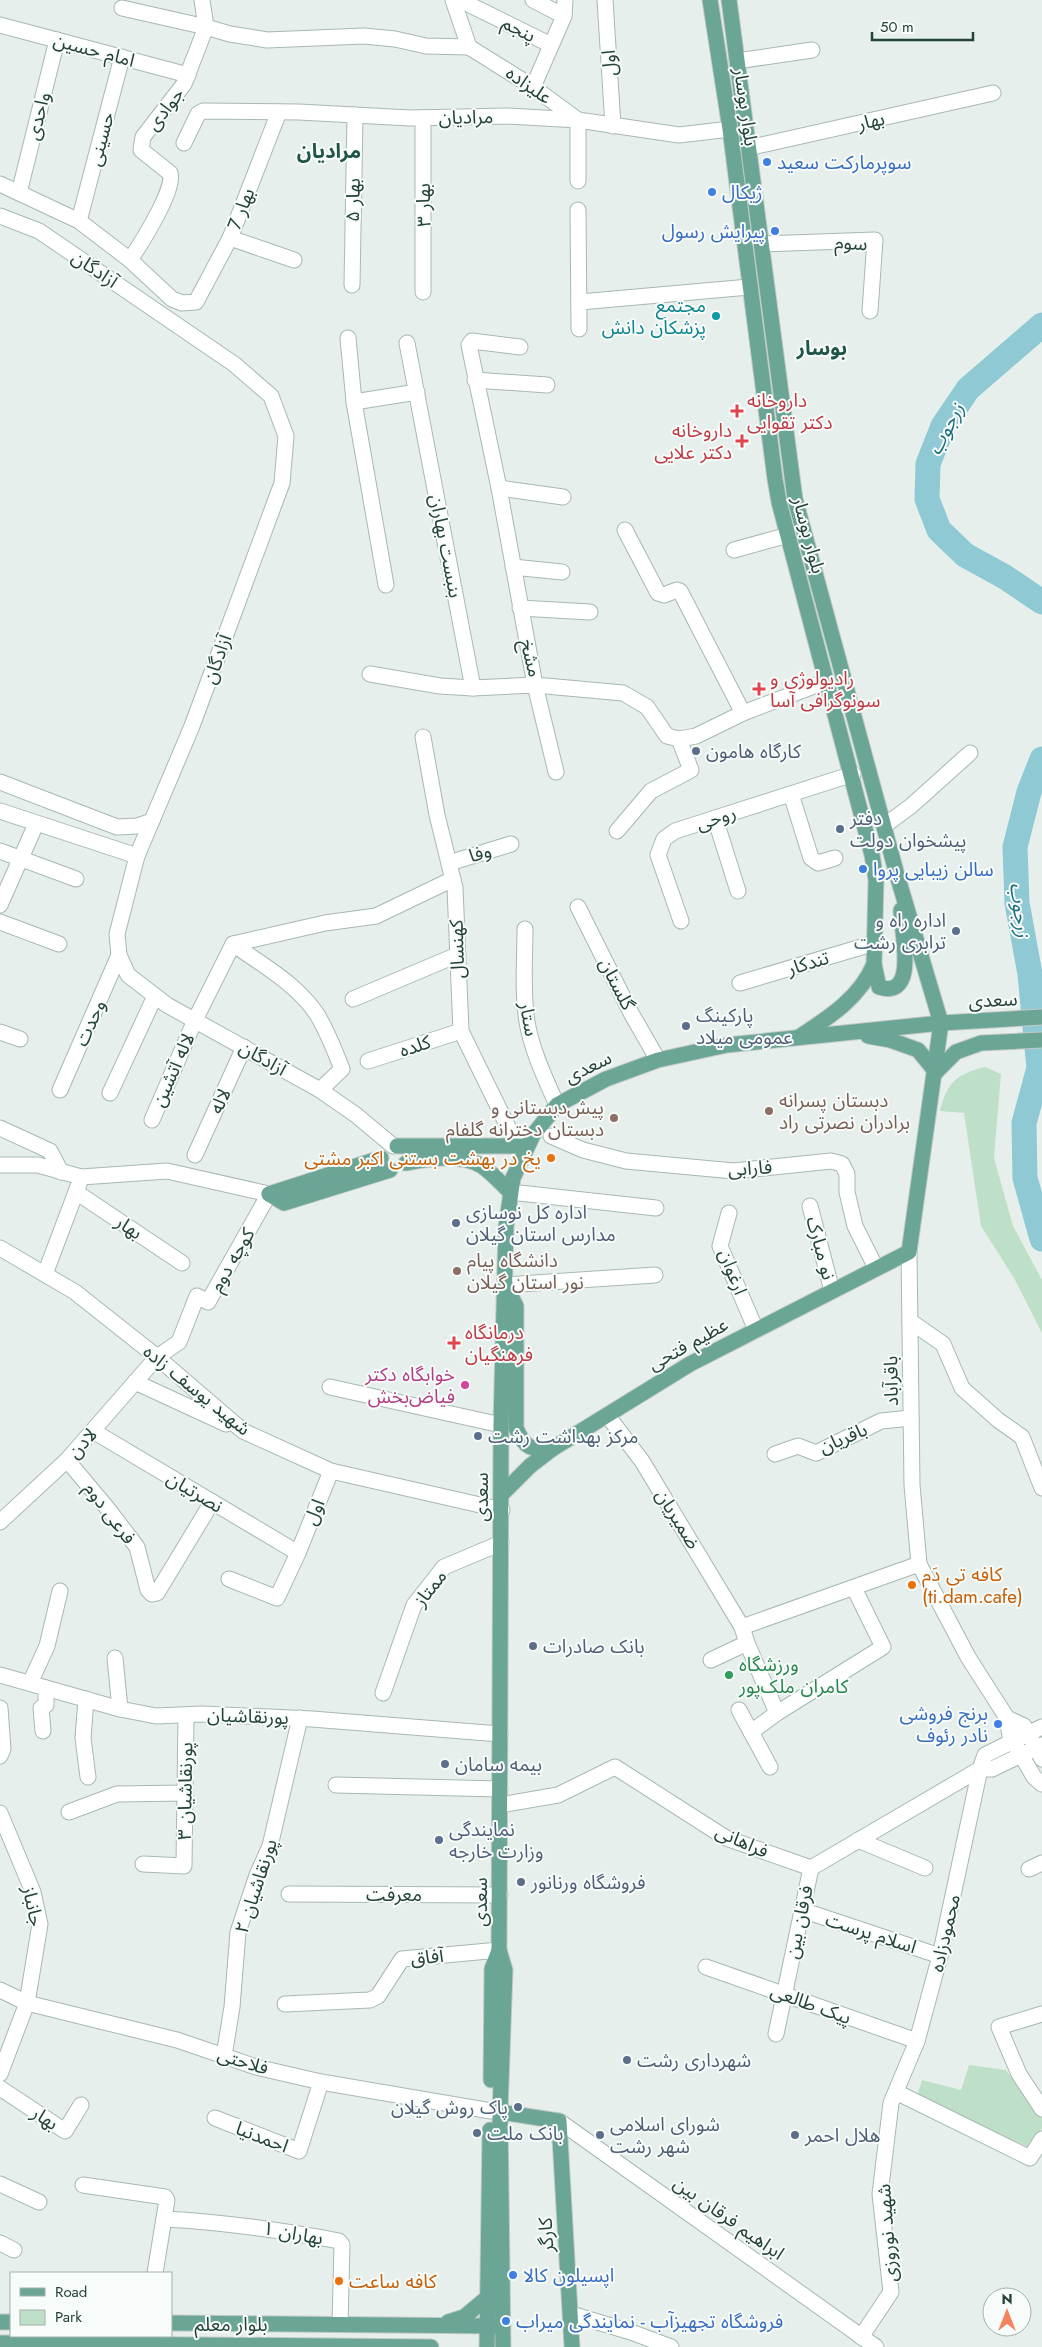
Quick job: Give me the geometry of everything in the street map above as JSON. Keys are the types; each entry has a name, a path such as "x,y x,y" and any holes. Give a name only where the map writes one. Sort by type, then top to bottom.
{"main road":[{"name":"بلوار بوسار","path":"710,0 730,129 748,287 775,479 788,535 853,774 876,880 874,964 869,976 838,1012 795,1039"},
{"name":"بلوار بوسار","path":"729,0 795,499 897,875 942,1023"},
{"path":"874,964 879,987 889,990 898,986 905,975 897,875"},
{"name":"سعدی","path":"487,2347 496,2112 505,1970 499,1950 501,1425 506,1227 510,1192 517,1166 527,1146 557,1105 606,1079 658,1060 727,1045 942,1023 1042,1017"},
{"path":"981,1020 981,1043"},
{"name":"باقرآباد","path":"909,1252 942,1023"},
{"path":"850,1033 890,1040 918,1050 936,1072 956,1052 981,1043 1042,1040"},
{"path":"389,1155 399,1170 406,1163 432,1158 527,1146"},
{"path":"269,1194 389,1155 465,1153 510,1192"},
{"name":"عظیم فتحی","path":"502,1494 530,1466 552,1449 690,1364 909,1252"},
{"path":"505,1285 516,1306 516,1428 521,1441 526,1446 534,1449 552,1449"},
{"name":"سعدی","path":"496,2112 503,2347"},
{"name":"ابراهیم فرقان بین","path":"496,2112 559,2122"},
{"name":"کارگر","path":"559,2122 572,2347"},
{"path":"440,2325 464,2316 488,2297"},
{"name":"بلوار معلم","path":"172,2323 502,2326"},
{"name":"بلوار معلم","path":"0,2343 36,2345 432,2347"}],"street":[{"name":"جوادی","path":"130,260 150,228 172,182 170,173 141,150 141,144 143,137 184,84 188,75 206,27 202,0"},
{"path":"122,8 230,34 267,40 364,36 395,39 426,46 469,47 454,0"},
{"name":"پنجم","path":"460,0 551,45"},
{"path":"533,0 564,16"},
{"path":"533,87 564,16 565,0"},
{"name":"اول","path":"605,0 613,126"},
{"name":"امام حسین","path":"0,25 188,75"},
{"name":"واحدی","path":"19,193 57,40"},
{"name":"علیزاده","path":"469,47 533,87 578,120"},
{"path":"737,61 812,50"},
{"name":"حسینی","path":"79,221 122,57"},
{"name":"بهار","path":"748,148 993,93"},
{"name":"مرادیان","path":"184,143 200,112 279,112 423,118 507,116 578,120 679,135 730,129"},
{"name":"بهار 7","path":"130,260 172,299 182,303 196,302 230,238 279,112"},
{"name":"بهار ۵","path":"352,285 355,115"},
{"name":"بهار ۳","path":"423,118 423,292"},
{"path":"578,120 578,181"},
{"path":"0,184 79,221 130,260"},
{"path":"578,210 579,329"},
{"name":"آزادگان","path":"0,216 39,231 234,364 272,396 286,436 282,483 192,726 137,856 116,934 119,955 128,975 167,1005 244,1046 320,1090 356,1115 389,1155"},
{"path":"230,238 294,260"},
{"name":"سوم","path":"761,244 875,240 870,311"},
{"path":"580,302 748,287"},
{"path":"348,338 354,402 386,585"},
{"name":"مشخ","path":"520,347 472,342 469,345 499,488 535,685 623,693 647,707 667,736 679,739"},
{"name":"بنبست بهاران","path":"407,343 473,688"},
{"path":"475,380 547,385"},
{"path":"354,402 416,392"},
{"path":"499,488 563,498"},
{"path":"625,530 658,593 664,595 677,590 680,591 743,713"},
{"path":"734,550 788,535"},
{"path":"513,567 562,572"},
{"path":"520,608 590,612"},
{"path":"370,674 440,686 473,688 535,685 556,772"},
{"path":"617,832 651,791 691,770 679,739 696,736 743,713 828,681"},
{"name":"کهنسال","path":"423,737 437,814 453,879 461,1030 509,1129 527,1146"},
{"path":"884,826 911,806 970,753"},
{"name":"روحی","path":"681,921 658,855 660,845 664,839 675,831 853,774"},
{"path":"0,782 117,827 137,826 152,821"},
{"path":"791,794 811,858 818,862 835,858"},
{"path":"0,811 137,856"},
{"path":"715,818 738,890"},
{"path":"0,905 36,824"},
{"name":"وفا","path":"449,863 511,844"},
{"path":"0,851 76,880"},
{"path":"233,944 306,927 376,916 453,879"},
{"name":"گلستان","path":"578,907 631,1013 658,1060"},
{"path":"0,922 59,944"},
{"name":"ستار","path":"525,929 524,991 528,1022 535,1053 557,1105"},
{"name":"تندکار","path":"740,983 875,943"},
{"path":"233,944 290,984 317,1015 333,1044 342,1069 320,1090"},
{"name":"لاله آتشین","path":"152,1120 195,1020 233,944"},
{"path":"352,998 456,954"},
{"name":"وحدت","path":"60,1090 119,955"},
{"path":"110,1092 155,996"},
{"name":"کلده","path":"368,1060 461,1030"},
{"path":"0,1032 20,1039"},
{"name":"لاله","path":"196,1155 244,1046"},
{"path":"0,1128 50,1151 61,1172"},
{"name":"فارابی","path":"552,1136 583,1150 626,1161 734,1171 831,1161 842,1164 847,1174 847,1192 855,1226 876,1268"},
{"path":"0,1165 38,1165 81,1177 167,1171 269,1194"},
{"path":"45,1274 81,1177"},
{"name":"بهار","path":"76,1192 182,1263"},
{"path":"510,1192 656,1208"},
{"name":"کوچه دوم","path":"157,1357 179,1342 198,1296 208,1302 269,1194"},
{"name":"نو مبارک","path":"810,1206 832,1291"},
{"name":"ارغوان","path":"730,1212 720,1246 756,1330"},
{"name":"شهید یوسف زاده","path":"0,1248 75,1292 157,1357 243,1432 331,1471 502,1510"},
{"name":"باقرآباد","path":"909,1252 912,1485 919,1564 968,1656 1007,1718 1010,1736 1034,1777 1042,1784"},
{"path":"505,1285 655,1275"},
{"path":"910,1321 944,1344 962,1388 998,1420 1022,1437 1042,1488"},
{"name":"لادن","path":"0,1522 67,1460 157,1357"},
{"path":"135,1382 243,1432"},
{"path":"330,1387 501,1425"},
{"name":"ضمیریان","path":"607,1415 642,1461 742,1627 746,1643 777,1713"},
{"name":"باقریان","path":"775,1454 798,1446 816,1453 881,1421 911,1418"},
{"name":"نصرتیان","path":"93,1431 298,1553"},
{"name":"فرعی دوم","path":"67,1460 108,1509 136,1547 148,1590 152,1594 158,1593 212,1502"},
{"name":"اول","path":"298,1553 331,1471"},
{"name":"ممتاز","path":"383,1694 414,1605 444,1567 501,1543"},
{"path":"229,1579 277,1598 298,1553"},
{"path":"742,1627 919,1564"},
{"path":"751,1732 777,1713 883,1647 854,1588"},
{"path":"30,1683 47,1646 60,1591"},
{"path":"711,1660 746,1643"},
{"path":"116,1658 120,1709"},
{"name":"پورنقاشیان","path":"0,1675 120,1709 156,1716 300,1718 500,1734"},
{"path":"42,1731 41,1708 46,1704 46,1688"},
{"path":"86,1699 83,1738 88,1777"},
{"path":"0,1708 3,1749 0,1756"},
{"path":"739,1710 770,1767"},
{"name":"پورنقاشیان ۳","path":"143,1864 184,1866 186,1715"},
{"name":"پورنقاشیان ۲","path":"224,2056 232,2007 238,1932 257,1875 270,1846 300,1718"},
{"name":"باقرآباد","path":"1007,1718 1035,1731 1040,1751"},
{"path":"811,1868 980,1769 992,1769 1035,1731"},
{"path":"1017,1748 1040,1751"},
{"name":"فراهانی","path":"500,1805 558,1794 615,1767 726,1838 811,1868"},
{"name":"محمودزاده","path":"896,2092 917,2041 940,1956 980,1769"},
{"path":"336,1785 500,1789"},
{"path":"69,1812 116,1794 185,1793"},
{"name":"جانباز","path":"0,1813 33,1892 40,1924 27,2003"},
{"path":"858,1840 925,1868"},
{"name":"فرقان بین","path":"776,2034 811,1868"},
{"name":"معرفت","path":"289,1894 500,1895"},
{"name":"اسلام پرست","path":"802,1910 940,1956"},
{"name":"آفاق","path":"285,2004 370,2000 378,1996 402,1959 499,1950"},
{"name":"پیک طالعی","path":"706,1966 917,2041"},
{"name":"فلاحتی","path":"0,1990 27,2003 177,2040 256,2067 321,2082 496,2112"},
{"path":"0,2074 27,2003"},
{"path":"1042,2014 999,2027 1019,2074 1042,2109"},
{"name":"احمدنیا","path":"215,2118 299,2151 321,2082"},
{"name":"بهار","path":"0,2088 65,2131 80,2105"},
{"path":"896,2092 1030,2158 1042,2139"},
{"name":"شهید نوروزی","path":"861,2337 891,2292 880,2194 891,2103 896,2092"},
{"name":"ابراهیم فرقان بین","path":"559,2122 876,2347"},
{"path":"0,2184 39,2202"},
{"path":"83,2185 165,2197 167,2200 155,2272"},
{"name":"بهاران ۱","path":"164,2219 210,2221 274,2229 339,2241 342,2245 340,2324"},
{"path":"0,2243 14,2250"},
{"path":"570,2314 631,2332 671,2347"}],"green space":[{"path":"985,1067 1001,1074 994,1158 1013,1226 1042,1280 1042,1333 1014,1278 981,1226 964,1113 940,1111 946,1093 954,1081 967,1073"},
{"path":"969,2065 1006,2070 1042,2118 1042,2128 1030,2148 917,2095 922,2080 961,2090"}],"waterway":[{"name":"زرجوب","path":"1042,325 968,389 943,426 928,464 927,499 939,530 965,555 1005,577 1042,602"},
{"name":"زرجوب","path":"1042,759 1029,792 1015,847 1017,903 1030,974 1039,1068 1024,1123 1025,1178 1042,1239"}],"place":[{"name":"سوپرمارکت سعید","path":"767,162"},
{"name":"ژیکال","path":"712,192"},
{"name":"پیرایش رسول","path":"775,231"},
{"name":"مجتمع پزشکان دانش","path":"716,316"},
{"name":"داروخانه دکتر تقوایی","path":"737,411"},
{"name":"داروخانه دکتر علایی","path":"742,441"},
{"name":"رادیولوژی و سونوگرافی آسا","path":"759,689"},
{"name":"کارگاه هامون","path":"696,751"},
{"name":"دفتر پیشخوان دولت","path":"840,829"},
{"name":"سالن زیبایی پروا","path":"863,869"},
{"name":"اداره راه و ترابری رشت","path":"956,931"},
{"name":"پارکینگ عمومی میلاد","path":"686,1026"},
{"name":"دبستان پسرانه برادران نصرتی راد","path":"769,1111"},
{"name":"پیش‌دبستانی و دبستان دخترانه گلفام","path":"614,1118"},
{"name":"یخ در بهشت بستنی اکبر مشتی","path":"551,1158"},
{"name":"اداره کل نوسازی مدارس استان گیلان","path":"456,1223"},
{"name":"دانشگاه پیام نور استان گیلان","path":"457,1271"},
{"name":"درمانگاه فرهنگیان","path":"454,1343"},
{"name":"خوابگاه دکتر فیاض‌بخش","path":"465,1385"},
{"name":"مرکز بهداشت رشت","path":"478,1436"},
{"name":"کافه تی دَم (ti.dam.cafe)","path":"912,1585"},
{"name":"بانک صادرات","path":"533,1646"},
{"name":"ورزشگاه کامران ملک‌پور","path":"729,1675"},
{"name":"برنج فروشی نادر رئوف","path":"998,1724"},
{"name":"بیمه سامان","path":"445,1764"},
{"name":"نمایندگی وزارت خارجه","path":"439,1840"},
{"name":"فروشگاه ورنانور","path":"521,1882"},
{"name":"شهرداری رشت","path":"627,2060"},
{"name":"پاک روش گیلان","path":"518,2107"},
{"name":"بانک ملت","path":"477,2133"},
{"name":"شورای اسلامی شهر رشت","path":"600,2135"},
{"name":"هلال احمر","path":"795,2135"},
{"name":"اپسیلون کالا","path":"513,2275"},
{"name":"کافه ساعت","path":"339,2281"},
{"name":"فروشگاه تجهیزآب - نمایندگی میراب","path":"506,2321"}],"district":[{"name":"مرادیان","path":"329,151"},
{"name":"بوسار","path":"822,348"}]}
